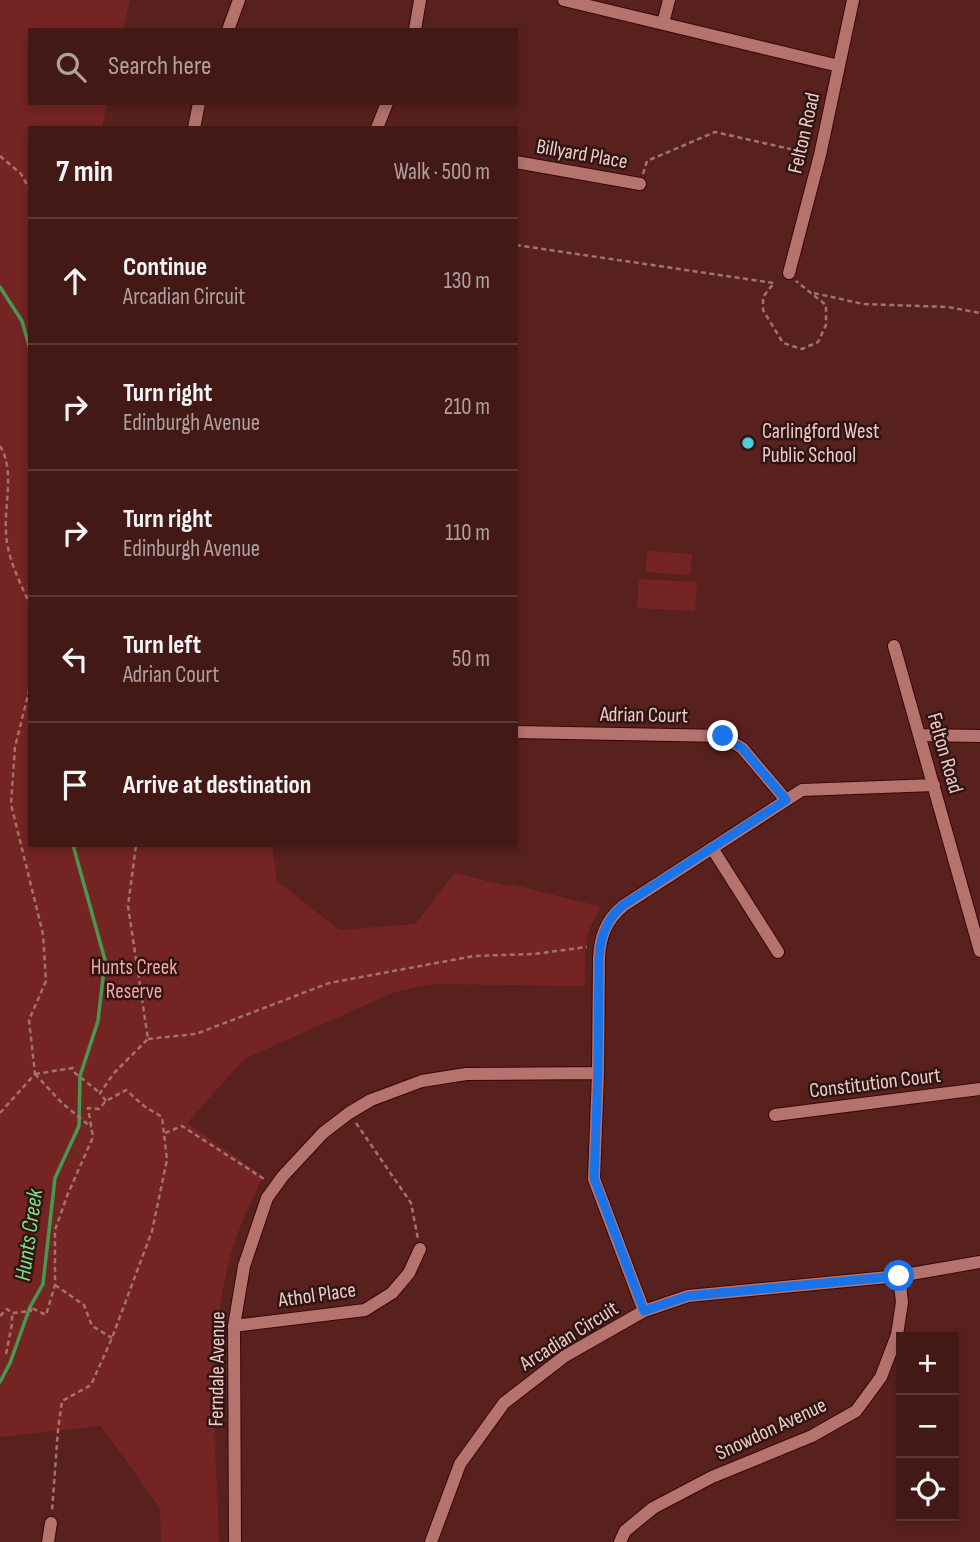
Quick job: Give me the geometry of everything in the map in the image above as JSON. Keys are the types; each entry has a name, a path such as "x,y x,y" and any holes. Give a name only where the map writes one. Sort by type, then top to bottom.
{"street":[{"path":"415,28 420,0"},
{"path":"565,0 839,66"},
{"path":"663,23 669,0"},
{"name":"Felton Road","path":"789,273 820,155 853,0"},
{"path":"228,28 235,1"},
{"path":"194,126 199,105"},
{"path":"378,126 386,105"},
{"name":"Billyard Place","path":"518,162 640,184"},
{"name":"Felton Road","path":"894,646 980,951"},
{"name":"Adrian Court","path":"518,732 723,736 742,748 786,800"},
{"path":"921,735 980,736"},
{"path":"644,1311 594,1178 600,947 603,932 615,912 802,790 934,785"},
{"path":"712,848 778,952"},
{"name":"Ferndale Avenue","path":"235,1542 234,1326 244,1266 267,1198 276,1186 301,1154 323,1133 349,1113 396,1090 445,1076 466,1074 598,1073"},
{"name":"Constitution Court","path":"775,1115 980,1089"},
{"name":"Athol Place","path":"234,1326 365,1310 392,1293 409,1273 420,1249"},
{"name":"Arcadian Circuit","path":"431,1542 433,1530 460,1464 504,1402 565,1356 644,1311 688,1296 899,1276 980,1262"},
{"name":"Snowdon Avenue","path":"620,1542 625,1531 653,1508 712,1478 812,1436 856,1411 881,1377 897,1335 902,1302 899,1276"},
{"path":"48,1542 51,1523"}],"path":[{"path":"640,184 647,161 715,132 820,155"},
{"path":"0,156 21,174 28,186"},
{"path":"518,246 774,283 763,298 763,310 783,344 802,349 818,342 826,326 825,305 789,273"},
{"path":"810,293 863,304 948,307 980,313"},
{"path":"0,446 7,458 6,533 9,553 28,600"},
{"path":"28,695 15,747 11,804 43,934 46,981 29,1020 35,1074 62,1103 91,1127"},
{"path":"136,847 128,906 148,1039"},
{"path":"100,1093 114,1073 148,1039 196,1034 329,983 474,956 534,954 600,947"},
{"path":"0,1113 35,1074 74,1068 75,1073 106,1101"},
{"path":"0,1316 7,1309 12,1313 31,1311 30,1307 46,1315 55,1285 55,1230 93,1137 88,1108 99,1109 106,1101 126,1090 162,1117 167,1160 152,1231 112,1338 91,1385 62,1401 51,1523"},
{"path":"349,1113 411,1203 420,1249"},
{"path":"165,1133 182,1126 276,1186"},
{"path":"55,1285 84,1305 92,1326 112,1338"},
{"path":"6,1354 12,1313"}],"green space":[{"name":"Hunts Creek Reserve","path":"0,0 130,0 123,28 28,28 28,105 107,105 102,126 28,126 28,847 272,847 277,881 339,930 415,924 455,873 601,907 588,936 585,986 434,984 395,992 244,1059 187,1123 263,1176 232,1250 218,1322 214,1395 219,1542 161,1542 160,1508 101,1426 0,1437"},
{"path":"647,551 692,554 690,575 646,572"},
{"path":"639,579 697,582 695,611 637,608"}],"waterway":[{"name":"Hunts Creek","path":"0,287 22,321 28,342"},
{"name":"Hunts Creek","path":"0,1382 10,1363 30,1307 43,1284 55,1178 79,1126 80,1076 98,1021 105,960 74,847"}],"place":[{"name":"Carlingford West Public School","path":"748,443"}],"route":[{"path":"723,736 742,748 786,800 622,906 608,922 600,943 599,958 594,1178 644,1311 688,1296 899,1276"}]}
